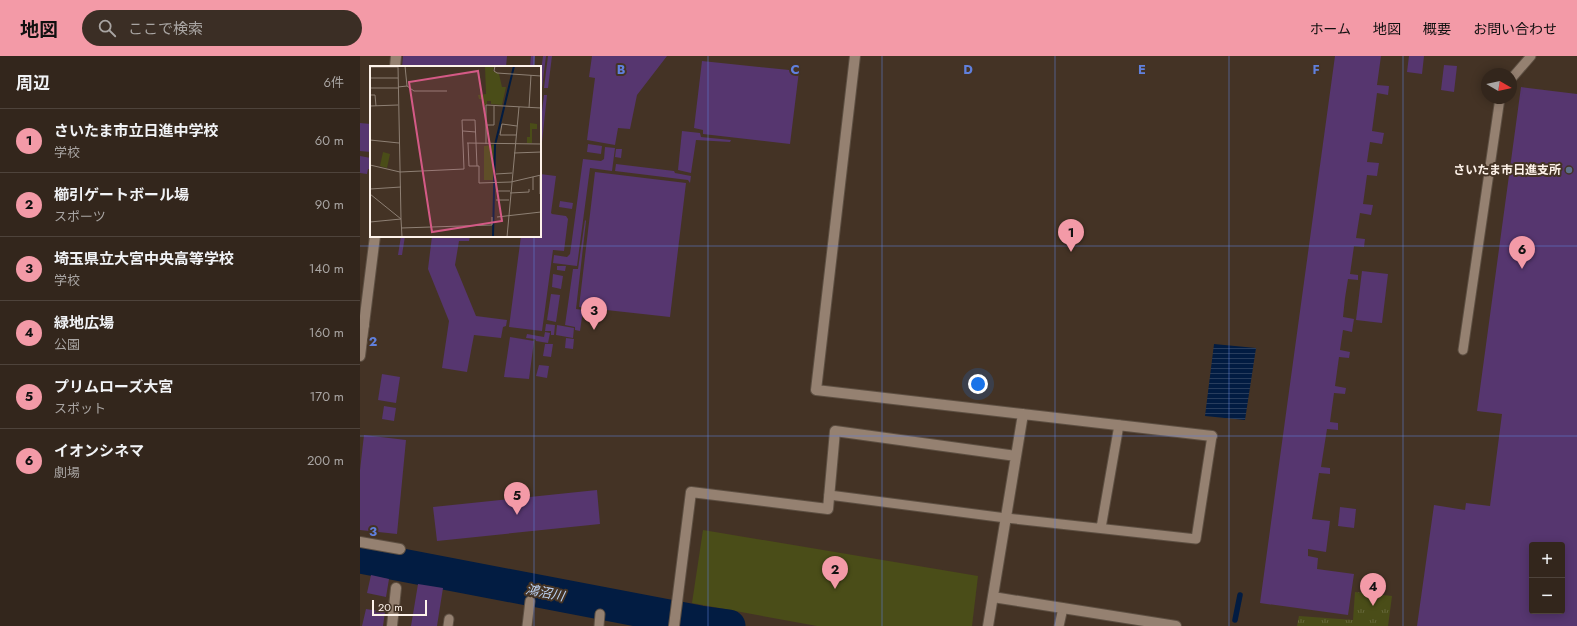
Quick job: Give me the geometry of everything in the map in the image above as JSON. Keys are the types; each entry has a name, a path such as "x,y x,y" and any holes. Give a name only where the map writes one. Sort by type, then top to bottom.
{"street":[{"path":"395,66 396,56"},
{"path":"854,56 816,390 1212,436"},
{"path":"360,356 362,324 374,237"},
{"path":"988,626 1023,414"},
{"path":"674,626 691,492 828,509 835,431 1016,456"},
{"path":"360,542 400,549"},
{"path":"392,626 396,588"},
{"path":"993,597 1142,623 1176,626"}],"lane":[{"path":"1517,72 1531,56"},
{"path":"1463,350 1499,104"},
{"path":"1101,528 1119,425"},
{"path":"829,495 1006,518 1196,538 1212,436"},
{"path":"527,626 530,601"},
{"path":"1060,626 1063,608"},
{"path":"598,626 600,614"}],"green space":[{"path":"703,530 978,576 972,626 817,626 692,603"},
{"path":"1355,592 1392,596 1388,626 1297,626 1299,616 1353,620"}],"water":[{"path":"1214,344 1256,348 1245,420 1205,416"}],"building":[{"path":"403,56 507,56 506,66 402,66"},
{"path":"531,56 535,56 534,66 530,66"},
{"path":"543,56 546,56 542,88 541,88"},
{"path":"548,56 552,56 548,88 544,88"},
{"path":"592,56 667,56 637,95 630,129 618,128 615,145 587,140 595,78 589,77"},
{"path":"1335,56 1381,56 1377,85 1389,86 1388,95 1377,93 1372,131 1384,133 1382,144 1370,142 1367,162 1379,163 1377,176 1367,175 1363,204 1373,205 1371,215 1360,213 1356,238 1365,239 1364,247 1354,246 1350,274 1358,275 1358,280 1348,279 1345,298 1343,317 1354,319 1352,332 1343,330 1340,350 1350,352 1349,358 1339,357 1335,386 1346,388 1345,394 1334,393 1330,422 1338,423 1338,430 1327,429 1321,467 1330,468 1330,474 1319,473 1312,519 1330,521 1326,552 1308,549 1308,556 1318,558 1317,569 1354,574 1348,615 1260,603"},
{"path":"1409,56 1424,56 1422,74 1407,72"},
{"path":"702,61 799,71 790,144 703,134 703,130 694,128"},
{"path":"1444,65 1457,66 1454,92 1441,90"},
{"path":"1521,87 1577,94 1577,626 1417,626 1434,505 1465,510 1466,503 1490,506 1502,414 1477,411"},
{"path":"544,95 547,95 542,142 541,119"},
{"path":"360,123 370,124 370,152 360,151"},
{"path":"682,131 700,133 701,137 731,140 730,142 696,140 691,173 678,170"},
{"path":"588,144 602,146 601,154 587,152"},
{"path":"605,147 615,148 612,171 590,168 577,266 553,263 554,255 567,257 570,254 583,159 601,161 604,159"},
{"path":"616,149 622,149 621,158 615,157"},
{"path":"360,156 370,158 370,169 368,169 367,174 360,173"},
{"path":"616,164 674,171 675,173 691,176 690,183 688,180 615,171"},
{"path":"595,172 686,183 670,317 579,307"},
{"path":"541,174 556,176 551,213 566,216 568,219 564,251 553,250 542,331 509,327 521,237 541,237"},
{"path":"560,201 573,203 572,209 559,207"},
{"path":"585,220 576,309 583,310 580,331 575,330 575,327 565,325 573,269 578,269"},
{"path":"401,237 405,237 402,255 398,255"},
{"path":"432,237 470,237 469,241 459,241 455,265 476,316 507,320 506,326 503,327 501,338 474,335 467,372 442,368 449,321 428,269"},
{"path":"557,266 566,266 565,271 557,270"},
{"path":"1362,271 1388,274 1382,323 1356,320"},
{"path":"553,274 563,276 561,289 552,287"},
{"path":"551,294 560,295 556,322 547,320"},
{"path":"546,324 555,325 554,335 551,335 551,331 545,331"},
{"path":"557,325 574,328 573,338 556,335"},
{"path":"545,332 550,333 548,343 526,338 527,334 544,337"},
{"path":"510,337 534,341 529,379 504,377"},
{"path":"566,338 574,339 573,349 565,348"},
{"path":"545,344 553,344 551,357 543,356"},
{"path":"539,365 549,366 547,378 536,376"},
{"path":"382,374 400,377 396,403 378,400"},
{"path":"384,406 396,408 394,421 382,419"},
{"path":"364,435 406,440 397,534 360,530 360,470"},
{"path":"597,490 600,524 437,541 433,507"},
{"path":"1340,507 1356,509 1354,528 1338,526"},
{"path":"371,575 389,579 386,597 367,593"},
{"path":"418,584 443,588 437,626 411,626"},
{"path":"366,609 385,612 383,626 362,626"}],"waterway":[{"name":"鴻沼川","path":"360,557 700,622 729,626"},
{"path":"1235,620 1240,595"}],"place":[{"name":"さいたま市日進支所","path":"1569,170"},
{"name":"さいたま市立日進中学校","path":"1071,252"},
{"name":"イオンシネマ","path":"1522,269"},
{"name":"埼玉県立大宮中央高等学校","path":"594,330"},
{"name":"プリムローズ大宮","path":"517,515"},
{"name":"櫛引ゲートボール場","path":"835,589"},
{"name":"緑地広場","path":"1373,606"}]}
